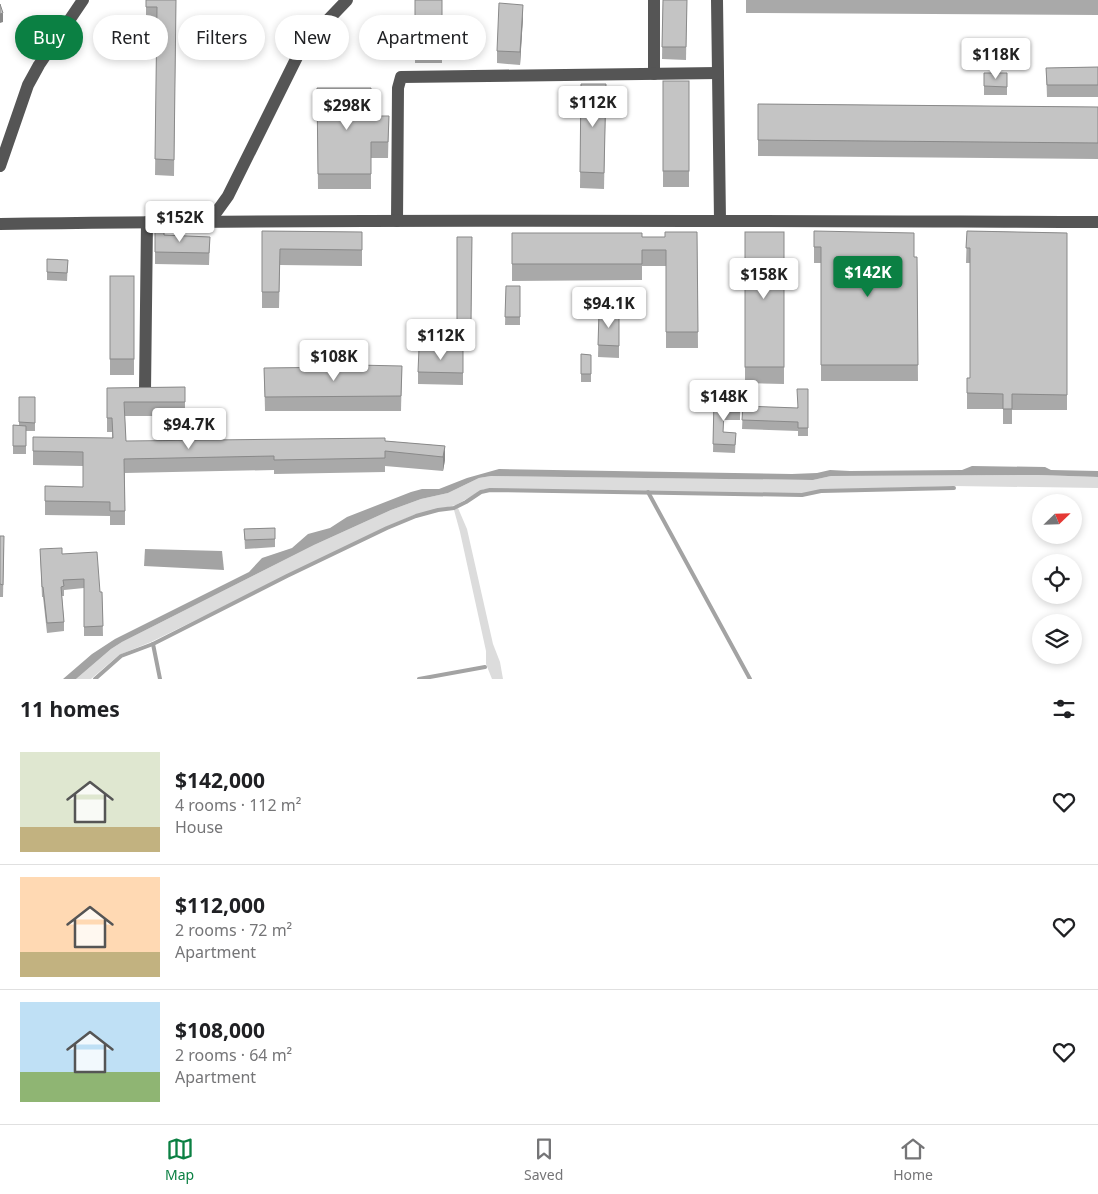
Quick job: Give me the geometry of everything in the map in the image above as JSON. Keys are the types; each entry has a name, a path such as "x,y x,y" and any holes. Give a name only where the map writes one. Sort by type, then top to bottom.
{"street":[{"path":"0,166 28,85 39,64 83,0"},
{"path":"210,222 228,196 302,48 347,0"},
{"path":"654,0 654,74"},
{"path":"717,0 720,220"},
{"path":"397,221 398,88 402,76 718,73"},
{"path":"0,224 720,220 1098,222"},
{"path":"144,391 147,222"}],"shaded area":[{"path":"972,466 1045,467 1051,470 1098,471 1098,477 1039,475 831,476 813,480 491,476 479,478 448,493 421,499 391,510 314,545 122,642 76,679 63,679 92,654 115,639 249,572 262,558 292,548 308,534 330,528 347,517 411,492 422,489 439,489 467,478 499,469 792,474 817,473 830,470 962,470"},
{"path":"1039,475 1098,477 1098,488 954,486 821,490 801,494 484,489 456,505 414,515 386,527 151,642 119,655 91,679 76,679 122,642 314,545 391,510 421,499 448,493 479,478 491,476 813,480 831,476"},
{"path":"458,508 467,529 493,644 500,662 503,679 492,679 486,664 486,651 454,510"},
{"path":"145,549 222,551 224,570 144,566"}],"building":[{"path":"146,0 176,0 174,160 155,159 156,60 168,60 168,15 157,15 157,7 146,7"},
{"path":"415,0 442,0 442,15 415,15"},
{"path":"663,0 687,0 686,47 662,47"},
{"path":"499,3 523,5 520,52 497,51"},
{"path":"1098,67 1098,85 1047,85 1046,68"},
{"path":"984,73 1007,73 1007,87 984,86"},
{"path":"663,81 689,81 689,171 663,171"},
{"path":"581,84 606,84 604,173 580,172"},
{"path":"317,88 371,88 371,116 389,116 388,142 371,142 371,174 318,174"},
{"path":"758,104 1098,107 1098,143 758,140"},
{"path":"155,227 164,227 164,235 210,237 209,253 155,252"},
{"path":"262,231 362,232 362,250 280,249 279,292 262,292"},
{"path":"814,231 914,233 914,257 917,257 918,365 821,365 821,247 814,247"},
{"path":"967,231 1067,233 1067,395 1012,394 1012,409 1003,409 1003,394 967,393 967,378 970,378 970,248 966,248"},
{"path":"665,232 697,232 698,332 666,332 666,250 642,250 642,264 512,264 512,233 642,233 642,237 665,237"},
{"path":"745,232 784,232 784,367 745,367"},
{"path":"457,237 472,237 471,321 457,321"},
{"path":"47,259 68,260 67,273 47,272"},
{"path":"110,276 134,276 134,359 110,359"},
{"path":"506,286 520,286 520,317 505,317"},
{"path":"599,313 619,313 619,346 598,345"},
{"path":"419,348 463,349 463,373 418,372"},
{"path":"581,354 591,355 591,374 581,374"},
{"path":"356,365 402,366 401,396 265,397 264,368 355,367"},
{"path":"185,387 185,402 124,402 126,441 385,438 385,441 445,446 443,457 385,451 385,458 274,460 274,456 124,459 125,511 110,511 110,502 45,501 45,486 83,487 83,452 33,451 33,437 113,438 112,418 107,418 107,388"},
{"path":"797,389 808,389 808,428 798,428 798,422 742,420 743,406 798,408"},
{"path":"19,397 35,397 35,423 19,422"},
{"path":"714,400 740,401 740,412 724,412 723,432 736,433 735,445 713,444"},
{"path":"13,425 26,426 26,446 13,446"},
{"path":"275,528 275,539 245,540 244,529"},
{"path":"0,536 4,536 3,585 0,584"},
{"path":"62,548 62,554 97,552 100,592 102,592 103,626 84,627 84,579 63,580 64,586 61,587 64,622 47,623 42,587 40,549"}],"waterway":[{"path":"95,679 121,656 153,644 387,528 416,516 454,508 481,492 490,490 802,495 821,491 954,488"},
{"path":"648,492 750,679"},
{"path":"153,644 160,679"},
{"path":"419,679 485,667"}]}
